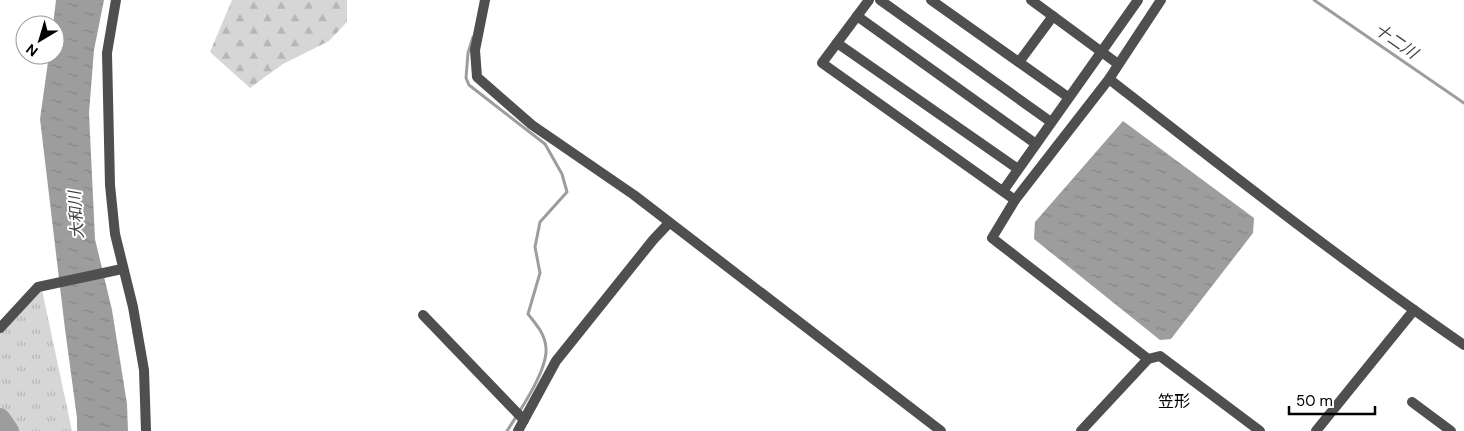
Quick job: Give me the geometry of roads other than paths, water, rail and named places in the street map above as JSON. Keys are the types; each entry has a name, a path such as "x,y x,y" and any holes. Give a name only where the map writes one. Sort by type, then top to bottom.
{"street":[{"path":"116,0 107,53 110,185 120,269 133,308 144,370 146,431"},
{"path":"485,0 475,50 477,77 532,125 634,195 941,431"},
{"path":"868,0 822,63 1015,200"},
{"path":"880,0 1051,122"},
{"path":"931,0 1068,97"},
{"path":"1031,0 1118,64"},
{"path":"1003,191 1138,0"},
{"path":"1148,359 992,238 1015,200 1109,79 1161,0"},
{"path":"857,16 1036,144"},
{"path":"1019,62 1053,16"},
{"path":"837,43 1018,169"},
{"path":"1109,79 1300,227 1464,345"},
{"path":"518,431 556,361 653,240 669,223"},
{"path":"0,328 38,287 44,284 120,269"},
{"path":"1316,431 1414,310"},
{"path":"423,315 524,420"},
{"path":"1081,431 1148,359 1160,356 1260,431"},
{"path":"1412,402 1451,431"}],"water":[{"name":"大和川","path":"56,0 104,0 94,50 89,113 95,239 112,310 127,404 128,431 77,431 77,418 40,119 48,65 65,65 65,15 54,15"},
{"path":"1123,121 1254,218 1253,233 1171,339 1160,340 1034,239 1035,222"}],"waterway":[{"name":"十二川","path":"1314,0 1464,103"},
{"path":"473,37 468,53 466,78 469,85 545,144 562,174 567,192 540,222 535,247 540,273 528,314 540,329 544,338 545,357 532,391 507,431"},
{"path":"0,418 9,431"}],"district":[{"name":"笠形","path":"1174,401"}]}
